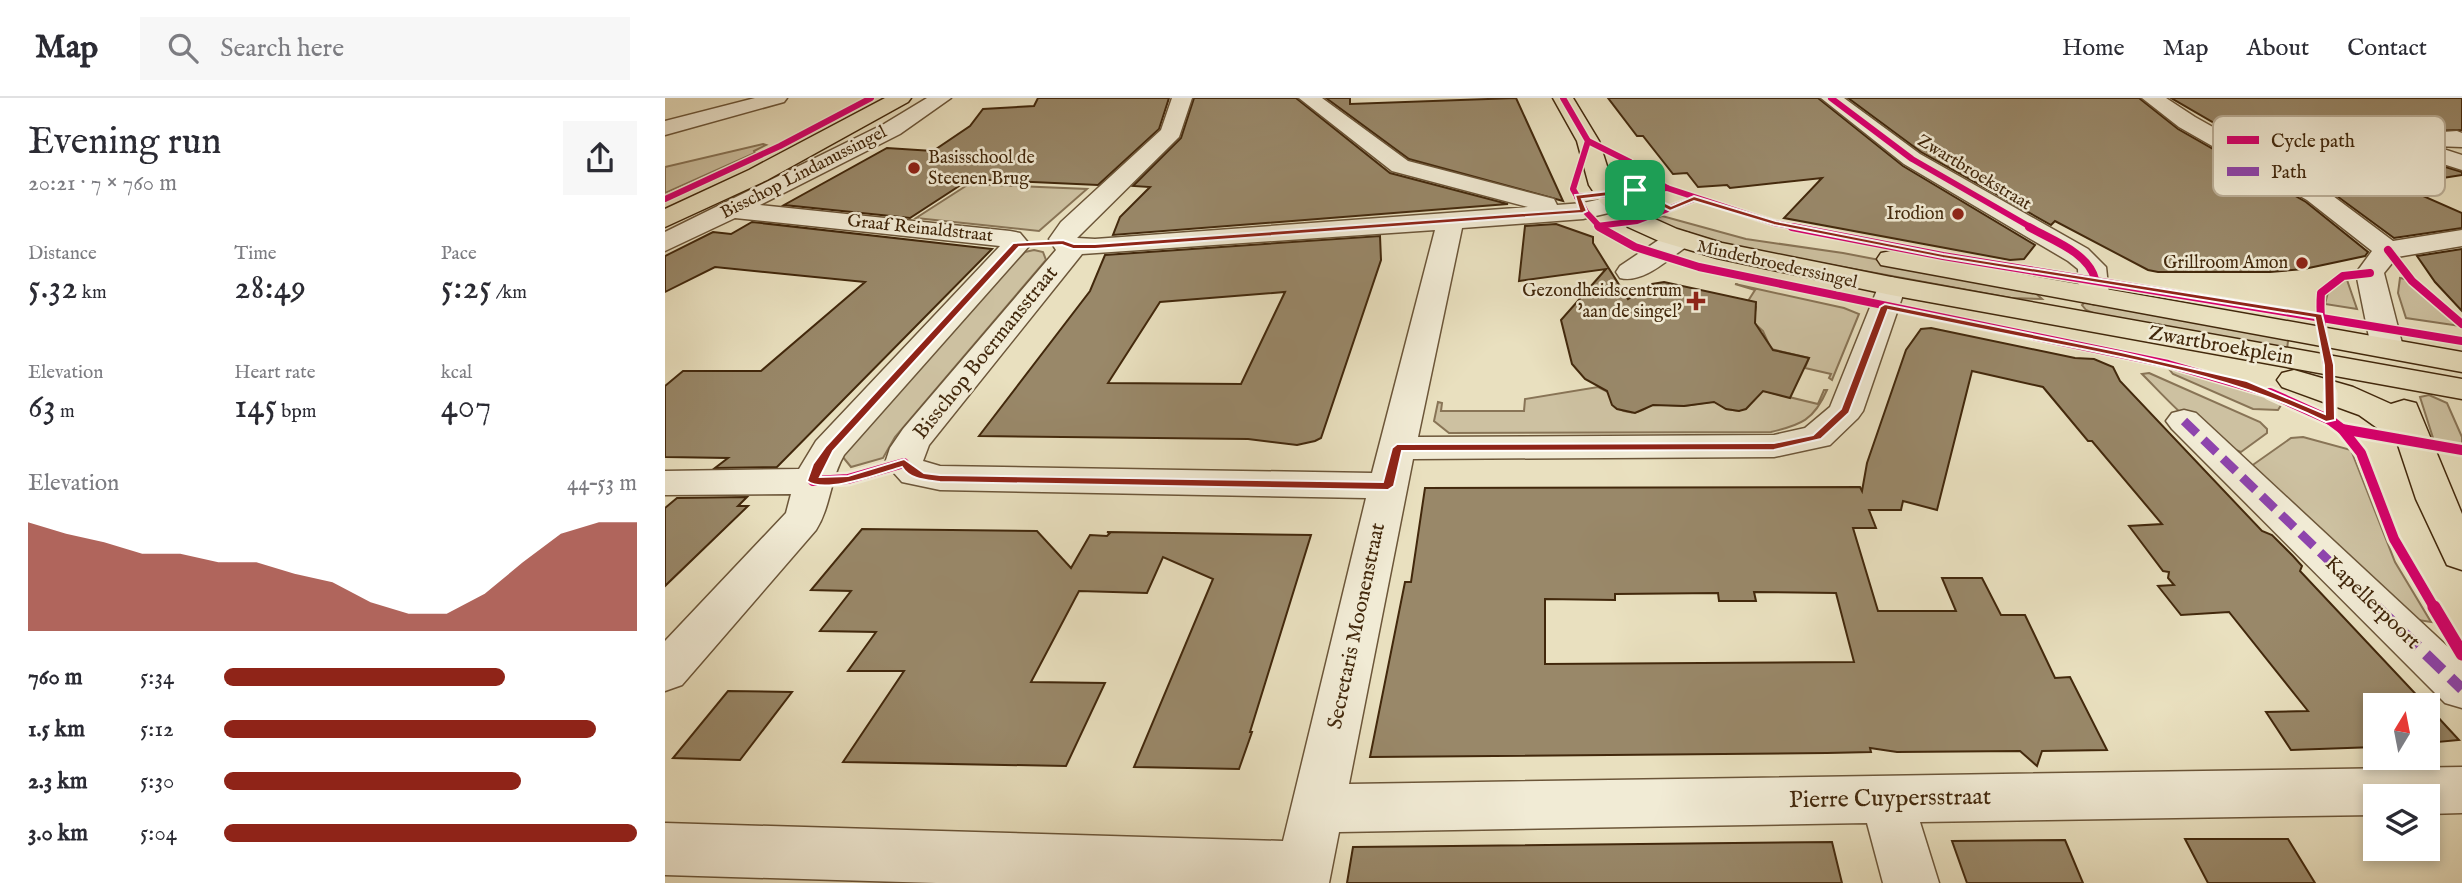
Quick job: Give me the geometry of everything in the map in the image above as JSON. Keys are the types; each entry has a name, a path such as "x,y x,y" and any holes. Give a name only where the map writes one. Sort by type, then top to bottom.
{"main road":[{"name":"Bisschop Lindanussingel","path":"665,219 781,163 901,98"},
{"name":"Minderbroederssingel","path":"1563,98 1593,152 1619,179 1670,209 1766,235 2063,304"},
{"name":"Minderbroederssingel","path":"1593,152 1601,185 1617,205 1637,222 1679,239 1717,250 1891,286 2063,304"},
{"name":"Zwartbroekplein","path":"2063,304 2094,295 2391,362 2462,389"},
{"name":"Zwartbroekplein","path":"2063,304 2391,362"},
{"path":"2063,304 2331,390 2381,412 2411,435"},
{"path":"2391,362 2462,362"},
{"path":"2391,362 2428,362 2462,379"},
{"path":"2391,362 2411,435 2435,499 2462,555"}],"street":[{"path":"665,128 777,98"},
{"name":"Bisschop Lindanussingel","path":"665,243 892,129 941,98"},
{"name":"Bisschop Boermansstraat","path":"1182,98 1171,132 1070,228 1068,245 916,437 908,448 904,463 909,470 922,476 940,478 1393,467"},
{"path":"1309,98 1400,166 1567,212"},
{"name":"Zwartbroekstraat","path":"1831,98 1912,159 2078,255 2092,267 2094,295"},
{"path":"2152,98 2213,137"},
{"path":"2445,139 2457,138 2462,141"},
{"path":"2445,157 2462,163"},
{"path":"2317,196 2388,250"},
{"path":"1068,245 1567,212 1617,205 1646,197"},
{"name":"Graaf Reinaldstraat","path":"733,209 980,234 1010,239 1016,245 829,449 819,464 813,481"},
{"name":"Secretaris Moonenstraat","path":"1303,876 1450,221"},
{"path":"2391,362 2370,273 2388,250 2462,238"},
{"path":"1630,272 1679,239"},
{"path":"1393,467 1774,446 1817,437 1846,411 1891,286"},
{"name":"Kapellerpoort","path":"2183,421 2462,689"},
{"path":"665,483 813,481 811,500 802,520 665,672"},
{"name":"Pierre Cuypersstraat","path":"1317,808 2462,790"},
{"path":"1887,799 1911,883"},
{"path":"665,849 1303,876"}],"shaded area":[{"path":"766,145 754,151 755,153 665,193 665,167"},
{"path":"969,184 1087,189 1039,231 916,218"},
{"path":"1662,216 1746,239 1843,253 2031,289 2042,299 2011,298 1712,243 1652,219"},
{"path":"1025,252 1043,252 1046,260 895,437 883,458 851,467 842,456 1007,270"},
{"path":"2341,278 2347,280 2357,309 2325,304 2328,292"},
{"path":"2400,278 2411,280 2415,288 2460,326 2406,318 2398,293"},
{"path":"1735,284 1844,308 1859,314 1832,380 1829,378 1831,374 1805,368 1809,358 1771,349 1763,331 1753,322 1756,307 1748,301 1755,290"},
{"path":"2085,302 2289,333 2287,349 2098,315 2086,310 2082,305"},
{"path":"2169,369 2232,383 2283,402 2278,410 2253,409 2173,374"},
{"path":"2149,373 2260,422 2267,429 2267,433 2241,452 2226,446 2200,429 2142,374"},
{"path":"1598,387 1612,394 1611,402 1625,412 1641,411 1651,404 1684,406 1717,401 1726,409 1739,411 1756,392 1764,391 1818,404 1824,390 1827,390 1817,408 1805,420 1771,432 1449,433 1434,421 1438,402 1442,403 1441,411 1524,411 1525,399"},
{"path":"2429,395 2447,403 2462,437 2462,445 2434,441 2420,397"},
{"path":"2303,437 2351,450 2395,562 2431,622 2399,617 2247,469 2291,438"}],"building":[{"path":"1038,98 1169,98 1159,129 1098,185 970,179 910,218 784,205 887,148 933,151 970,126 983,109 1034,106"},
{"path":"1194,98 1296,98 1390,173 1508,204 1113,235 1120,217 1150,187 1133,186 1181,138"},
{"path":"1326,98 1350,98 1350,104 1516,98 1563,201 1409,159"},
{"path":"1608,98 1818,98 1903,166 2035,245 2024,259 2010,260 1784,218 1822,178 1730,188 1727,185 1698,187 1687,173 1673,174 1643,136 1637,136"},
{"path":"1848,98 2139,98 2178,129 2213,149 2213,196 2295,196 2368,252 2365,256 2304,269 2270,272 2148,270 2055,221 2051,225 1921,152"},
{"path":"2171,98 2462,98 2462,130 2445,131 2445,116 2213,116 2213,122"},
{"path":"2445,167 2462,172 2462,175 2445,178"},
{"path":"2337,196 2423,196 2462,213 2462,228 2394,238"},
{"path":"752,222 992,249 777,467 715,468 728,458 665,457 665,386 683,371 761,371 865,282 715,267 665,292 665,256 713,232 731,234"},
{"path":"1556,224 1593,237 1593,243 1628,299 1652,284 1664,282 1756,302 1755,323 1773,350 1809,358 1790,398 1763,391 1746,409 1739,411 1726,409 1714,402 1684,406 1653,405 1635,413 1617,409 1612,405 1607,391 1585,379 1572,364 1561,320 1606,269 1519,281 1525,226"},
{"path":"1380,236 1381,260 1321,438 1297,445 1248,439 979,436 1090,291 1105,255","holes":["1285,292 1241,384 1108,383 1160,302"]},
{"path":"2462,249 2462,311 2435,282 2417,256"},
{"path":"1931,328 2075,358 2094,359 2113,367 2120,381 2262,531 2272,535 2293,556 2302,566 2300,571 2415,693 2363,693 2363,747 2291,750 2266,712 2308,711 2229,612 2181,615 2158,586 2174,585 2168,578 2169,572 2163,571 2129,526 2162,524 2043,387 1972,371 1937,510 1903,501 1901,510 1869,510 1876,528 1853,528 1878,611 1956,611 1942,578 1982,578 2001,615 2025,615 2055,678 2070,677 2107,750 2042,751 2037,766 2020,751 1897,752 1870,748 1871,752 1827,753 1370,757 1405,582 1411,582 1425,488 1860,487 1862,491 1867,463 1906,350 1921,329","holes":["1754,592 1836,593 1854,662 1545,664 1545,599 1615,600 1615,594 1718,593 1719,601 1756,601"]},
{"path":"747,497 738,506 748,506 665,586 665,508 677,498"},
{"path":"862,529 1037,531 1071,568 1090,535 1107,536 1110,533 1107,532 1311,535 1239,769 1134,767 1213,579 1163,557 1147,593 1079,591 1031,682 1105,683 1066,766 843,762 904,671 848,671 876,632 820,631 851,591 811,590"},
{"path":"728,691 792,692 740,760 673,758"},
{"path":"2440,719 2459,740 2440,742"},
{"path":"2185,839 2288,839 2315,883 2208,883"},
{"path":"2065,840 2083,883 1967,883 1952,841"},
{"path":"1832,842 1842,883 1347,883 1353,847"}],"marked path":[{"path":"2184,421 2462,689"}],"cycle path":[{"path":"665,199 780,146 871,98"},
{"path":"1563,98 1588,141 1573,189 1586,212 1596,223 1609,234 1635,247 1677,262 1723,273 2201,372 2268,392 2330,420"},
{"path":"1831,98 1912,159 2078,255 2092,267 2095,279"},
{"path":"1588,141 1630,162 1638,172 1667,188 1774,223 1943,256 2462,341"},
{"path":"1577,197 1667,188"},
{"path":"1597,226 1637,221 1694,199"},
{"path":"2388,250 2412,281 2462,324"},
{"path":"2370,273 2343,276 2321,293 2319,316 2329,365 2330,420 2342,429 2462,450"},
{"path":"2342,429 2361,453 2394,539 2462,654"},
{"path":"813,481 848,479 904,463"}],"place":[{"name":"Basisschool de Steenen Brug","path":"914,168"},
{"name":"Irodion","path":"1958,214"},
{"name":"Grillroom Amon","path":"2302,263"},
{"name":"Gezondheidscentrum 'aan de singel'","path":"1696,301"}],"route":[{"path":"1635,190 1670,209 1694,199 1774,223 1943,256 2319,316 2329,365 2330,420 2291,401 2243,383 2121,354 1885,307 1846,411 1817,437 1774,446 1397,448 1388,486 940,478 922,476 909,470 904,463 848,480 813,481 819,464 829,449 1016,245 1063,243 1073,247 1095,247 1583,211 1577,197 1635,190"}]}
